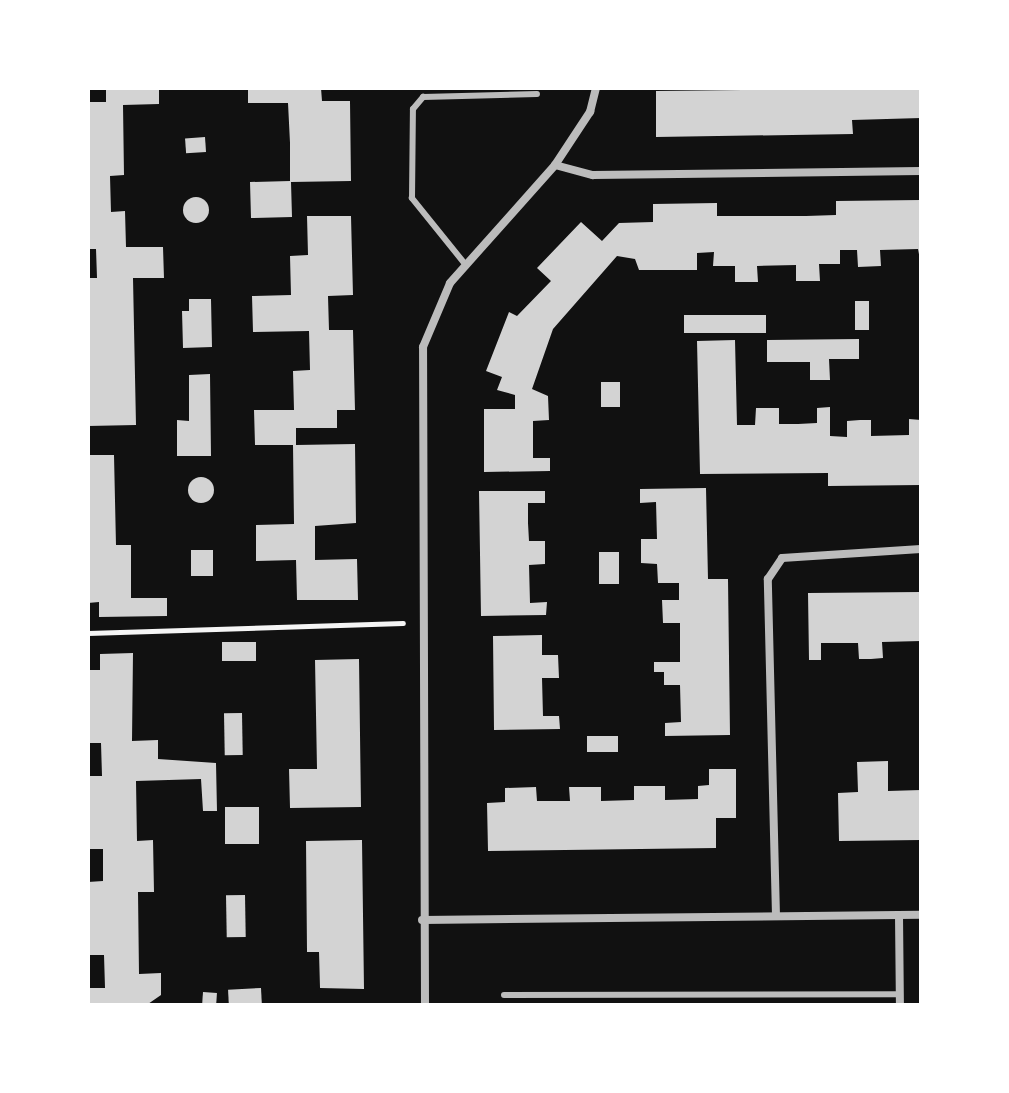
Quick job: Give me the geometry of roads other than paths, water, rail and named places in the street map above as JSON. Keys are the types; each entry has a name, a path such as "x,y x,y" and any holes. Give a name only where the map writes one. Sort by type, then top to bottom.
{"street":[{"path":"425,1005 422,920 423,347 433,314 465,264 555,165 590,112 596,88"},
{"path":"555,165 593,175 921,171"},
{"path":"776,916 768,579 782,558 921,549"},
{"path":"422,920 921,915"},
{"path":"899,916 900,1005"}],"lane":[{"path":"465,264 412,198 413,109 423,97 537,94"},
{"path":"504,995 900,994"}]}
